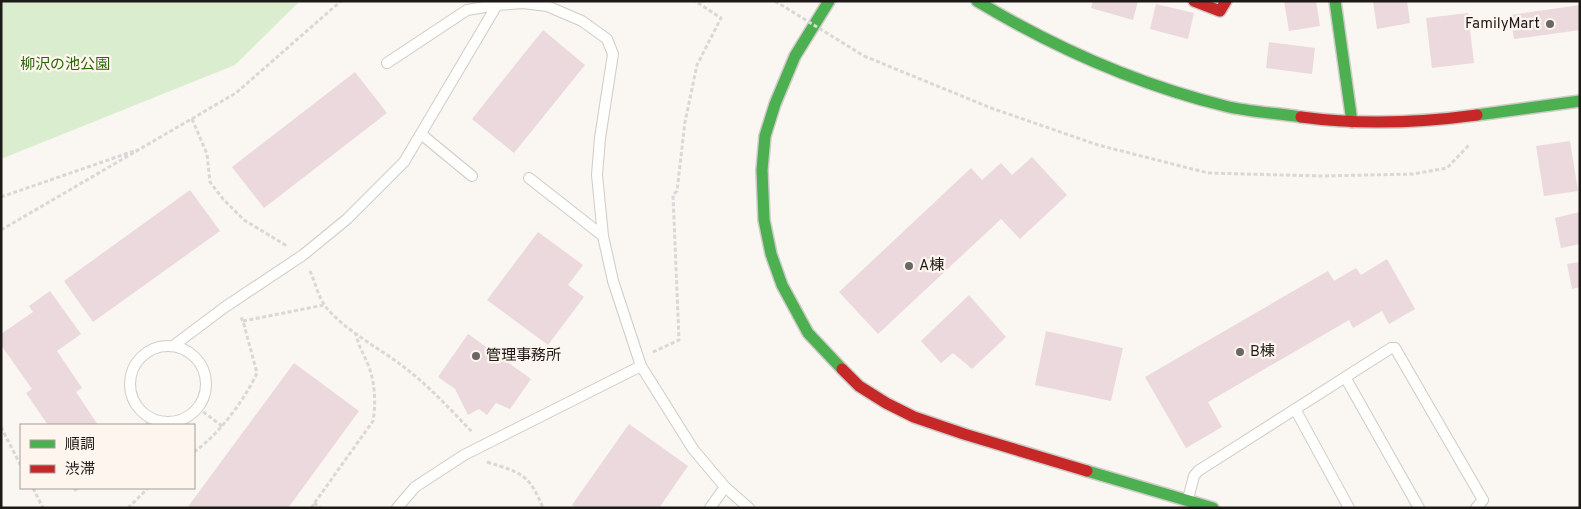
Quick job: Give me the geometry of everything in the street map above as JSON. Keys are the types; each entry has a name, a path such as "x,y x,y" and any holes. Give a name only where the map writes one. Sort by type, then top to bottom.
{"street":[{"path":"829,1 796,56 775,104 765,136 762,170 763,212 771,254 782,285 808,333 859,386 879,399 914,417 964,434 1213,508"},
{"path":"977,1 1020,27 1074,54 1131,77 1226,106 1352,122 1392,123 1452,118 1580,101"},
{"path":"1194,1 1220,11 1226,1"},
{"path":"1335,1 1352,122"}],"lane":[{"path":"387,63 466,10 497,5 523,3 547,6 582,20 608,39 613,54 600,138 597,176 603,236 613,281 640,362 693,448 725,487 748,508"},
{"path":"173,346 226,307 303,255 347,219 404,162 497,5"},
{"path":"421,134 472,176"},
{"path":"529,178 603,236"},
{"path":"173,346 185,349 195,357 203,367 206,379 206,392 202,404 198,408 194,414 182,420 170,423 148,421 132,396 130,384 132,371 139,360 148,352 160,347 173,346"},
{"path":"1187,500 1194,476 1198,471 1344,377 1391,348 1395,348 1483,500 1476,508"},
{"path":"397,508 415,487 464,455 640,362"},
{"path":"1344,377 1419,508"},
{"path":"1295,409 1349,508"},
{"path":"710,508 725,487"}],"path":[{"path":"1,230 236,93 341,1"},
{"path":"640,362 680,340 672,195 677,191 685,122 697,65 721,18 695,1"},
{"path":"775,1 864,56 991,108 1098,145 1208,173 1322,176 1413,174 1447,168 1469,145"},
{"path":"192,119 207,154 210,182 223,199 244,220 303,255 324,305 356,333 404,367 440,399 473,433"},
{"path":"1,197 145,147"},
{"path":"195,451 208,442 222,426 257,373 243,321 324,305"},
{"path":"311,508 372,421 375,410 369,368 359,349 356,333"},
{"path":"198,408 222,426"},
{"path":"1,427 20,464"},
{"path":"487,462 521,474 532,484 543,508"},
{"path":"34,489 43,508"},
{"path":"128,508 147,489"},
{"path":"314,503 321,508"}],"green space":[{"name":"柳沢の池公園","path":"1,1 300,1 235,65 1,159"}],"building":[{"path":"1093,1 1138,1 1133,20 1091,8"},
{"path":"1284,1 1316,1 1320,26 1289,31"},
{"path":"1373,1 1407,1 1410,23 1377,29"},
{"path":"1156,4 1194,13 1188,39 1150,29"},
{"path":"1580,5 1580,30 1514,39 1510,15"},
{"path":"1468,13 1474,63 1432,68 1426,18"},
{"path":"543,30 585,65 514,153 472,119"},
{"path":"1269,42 1315,48 1312,74 1266,68"},
{"path":"355,72 387,113 264,208 232,167"},
{"path":"1570,141 1578,191 1544,196 1536,146"},
{"name":"A棟","path":"1032,157 1067,195 1020,239 1001,219 878,334 839,292 971,168 982,180 1001,163 1012,175"},
{"path":"190,190 220,231 93,322 64,281"},
{"path":"1580,212 1580,244 1561,248 1555,218"},
{"path":"538,232 583,265 568,285 584,297 548,345 487,300"},
{"name":"B棟","path":"1387,259 1415,309 1389,324 1382,311 1353,328 1349,320 1208,402 1222,427 1186,448 1145,377 1328,271 1334,281 1356,268 1361,275"},
{"path":"1580,262 1580,287 1572,289 1567,264"},
{"path":"50,291 81,334 57,351 82,388 76,392 97,424 47,424 26,393 32,389 1,345 1,334 33,312 29,306"},
{"path":"969,295 1006,337 972,369 953,353 941,363 921,341"},
{"path":"1046,331 1123,348 1111,401 1035,385"},
{"name":"管理事務所","path":"468,334 531,379 510,409 496,403 487,415 479,409 468,415 455,389 438,377"},
{"path":"294,363 359,411 288,508 187,508"},
{"path":"629,424 688,466 659,508 576,508 572,505"}],"traffic: fast":[{"path":"829,1 795,56 775,104 765,136 762,170 764,220 771,254 782,285 808,333 842,369"},
{"path":"977,1 1066,49 1128,76 1192,97 1234,108 1301,117"},
{"path":"1335,1 1352,122"},
{"path":"1477,115 1580,101"},
{"path":"1087,471 1213,508"}],"traffic: jam":[{"path":"1194,1 1220,11 1226,1"},
{"path":"1301,117 1323,120 1389,122 1477,115"},
{"path":"842,369 859,386 886,403 914,417 1087,471"}],"place":[{"name":"FamilyMart","path":"1550,24"},
{"name":"A棟","path":"909,266"},
{"name":"B棟","path":"1240,352"},
{"name":"管理事務所","path":"476,356"}]}
